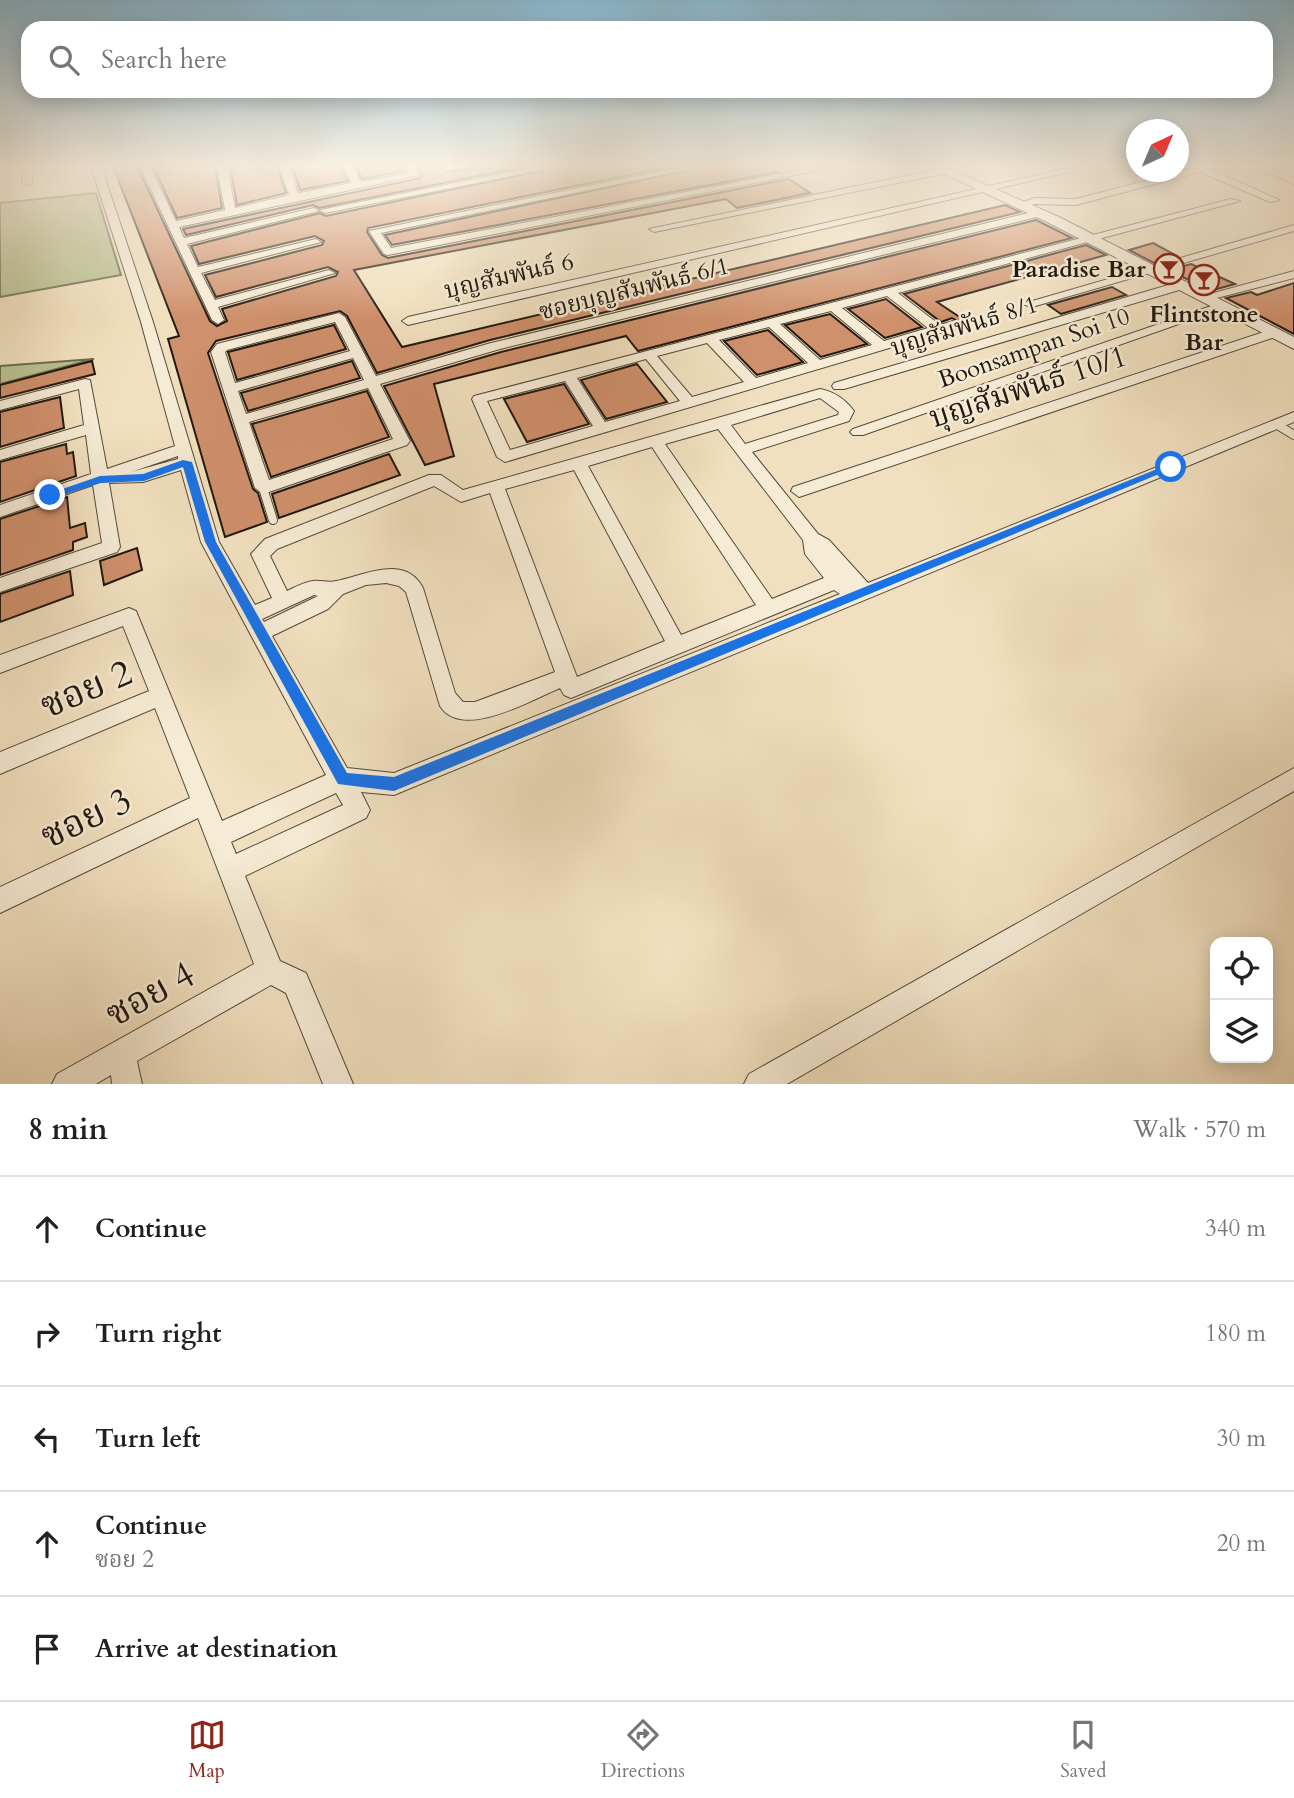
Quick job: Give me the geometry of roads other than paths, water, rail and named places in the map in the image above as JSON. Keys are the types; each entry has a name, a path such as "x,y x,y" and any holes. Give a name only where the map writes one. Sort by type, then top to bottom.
{"street":[{"path":"113,217 147,322 210,542 358,810 230,870"},
{"path":"169,217 218,320"},
{"path":"173,225 211,217"},
{"path":"181,242 291,217"},
{"path":"446,217 374,231 388,252 572,217"},
{"path":"654,229 713,217"},
{"name":"บุญสัมพันธ์ 6","path":"408,321 871,217"},
{"name":"ซอยบุญสัมพันธ์ 6/1","path":"240,420 496,346 1046,217"},
{"path":"1049,217 1294,344"},
{"path":"890,292 946,328 505,457 479,399 1177,217"},
{"path":"1028,304 1148,267 1294,228"},
{"path":"195,271 316,242"},
{"path":"212,305 329,273"},
{"name":"Boonsampan Soi 10","path":"858,432 1241,293 1246,288 1294,274"},
{"path":"1272,281 1294,292"},
{"name":"บุญสัมพันธ์ 8/1","path":"839,386 1182,285"},
{"path":"834,307 882,346"},
{"path":"339,317 358,353 402,441 263,488 218,352 222,346 339,317"},
{"path":"772,323 818,365"},
{"name":"บุญสัมพันธ์ 10/1","path":"799,491 1273,333"},
{"path":"710,339 754,384"},
{"path":"230,389 358,353"},
{"path":"649,355 689,403"},
{"path":"569,376 602,429"},
{"path":"0,406 85,383 111,547 0,585"},
{"path":"283,601 260,554 265,547 435,479 461,496 820,393 831,396 847,411 844,418 742,450"},
{"path":"216,836 343,779 394,784 1285,421"},
{"path":"721,423 812,539 823,545 858,595"},
{"path":"0,455 92,428"},
{"path":"656,442 769,609"},
{"path":"0,511 100,479 144,477 185,456"},
{"path":"579,464 677,645"},
{"path":"496,487 571,689 836,581"},
{"path":"812,539 811,549 836,581 858,595"},
{"path":"255,624 283,601 312,588 335,589 376,575 398,578 414,588 444,694 453,709 462,713 475,712 566,677"},
{"path":"255,624 321,604 335,589"},
{"path":"0,664 129,616 270,970 296,984 338,1084"},
{"name":"ซอย 2","path":"0,763 161,696"},
{"path":"759,1084 1294,779"},
{"name":"ซอย 3","path":"0,900 204,803"},
{"name":"ซอย 4","path":"67,1084 270,970"},
{"path":"121,1054 127,1084"}],"lane":[{"path":"1285,421 1294,435"},
{"path":"263,488 273,520"}],"place":[{"name":"Paradise Bar","path":"1169,269"},
{"name":"Flintstone Bar","path":"1204,280"}]}
